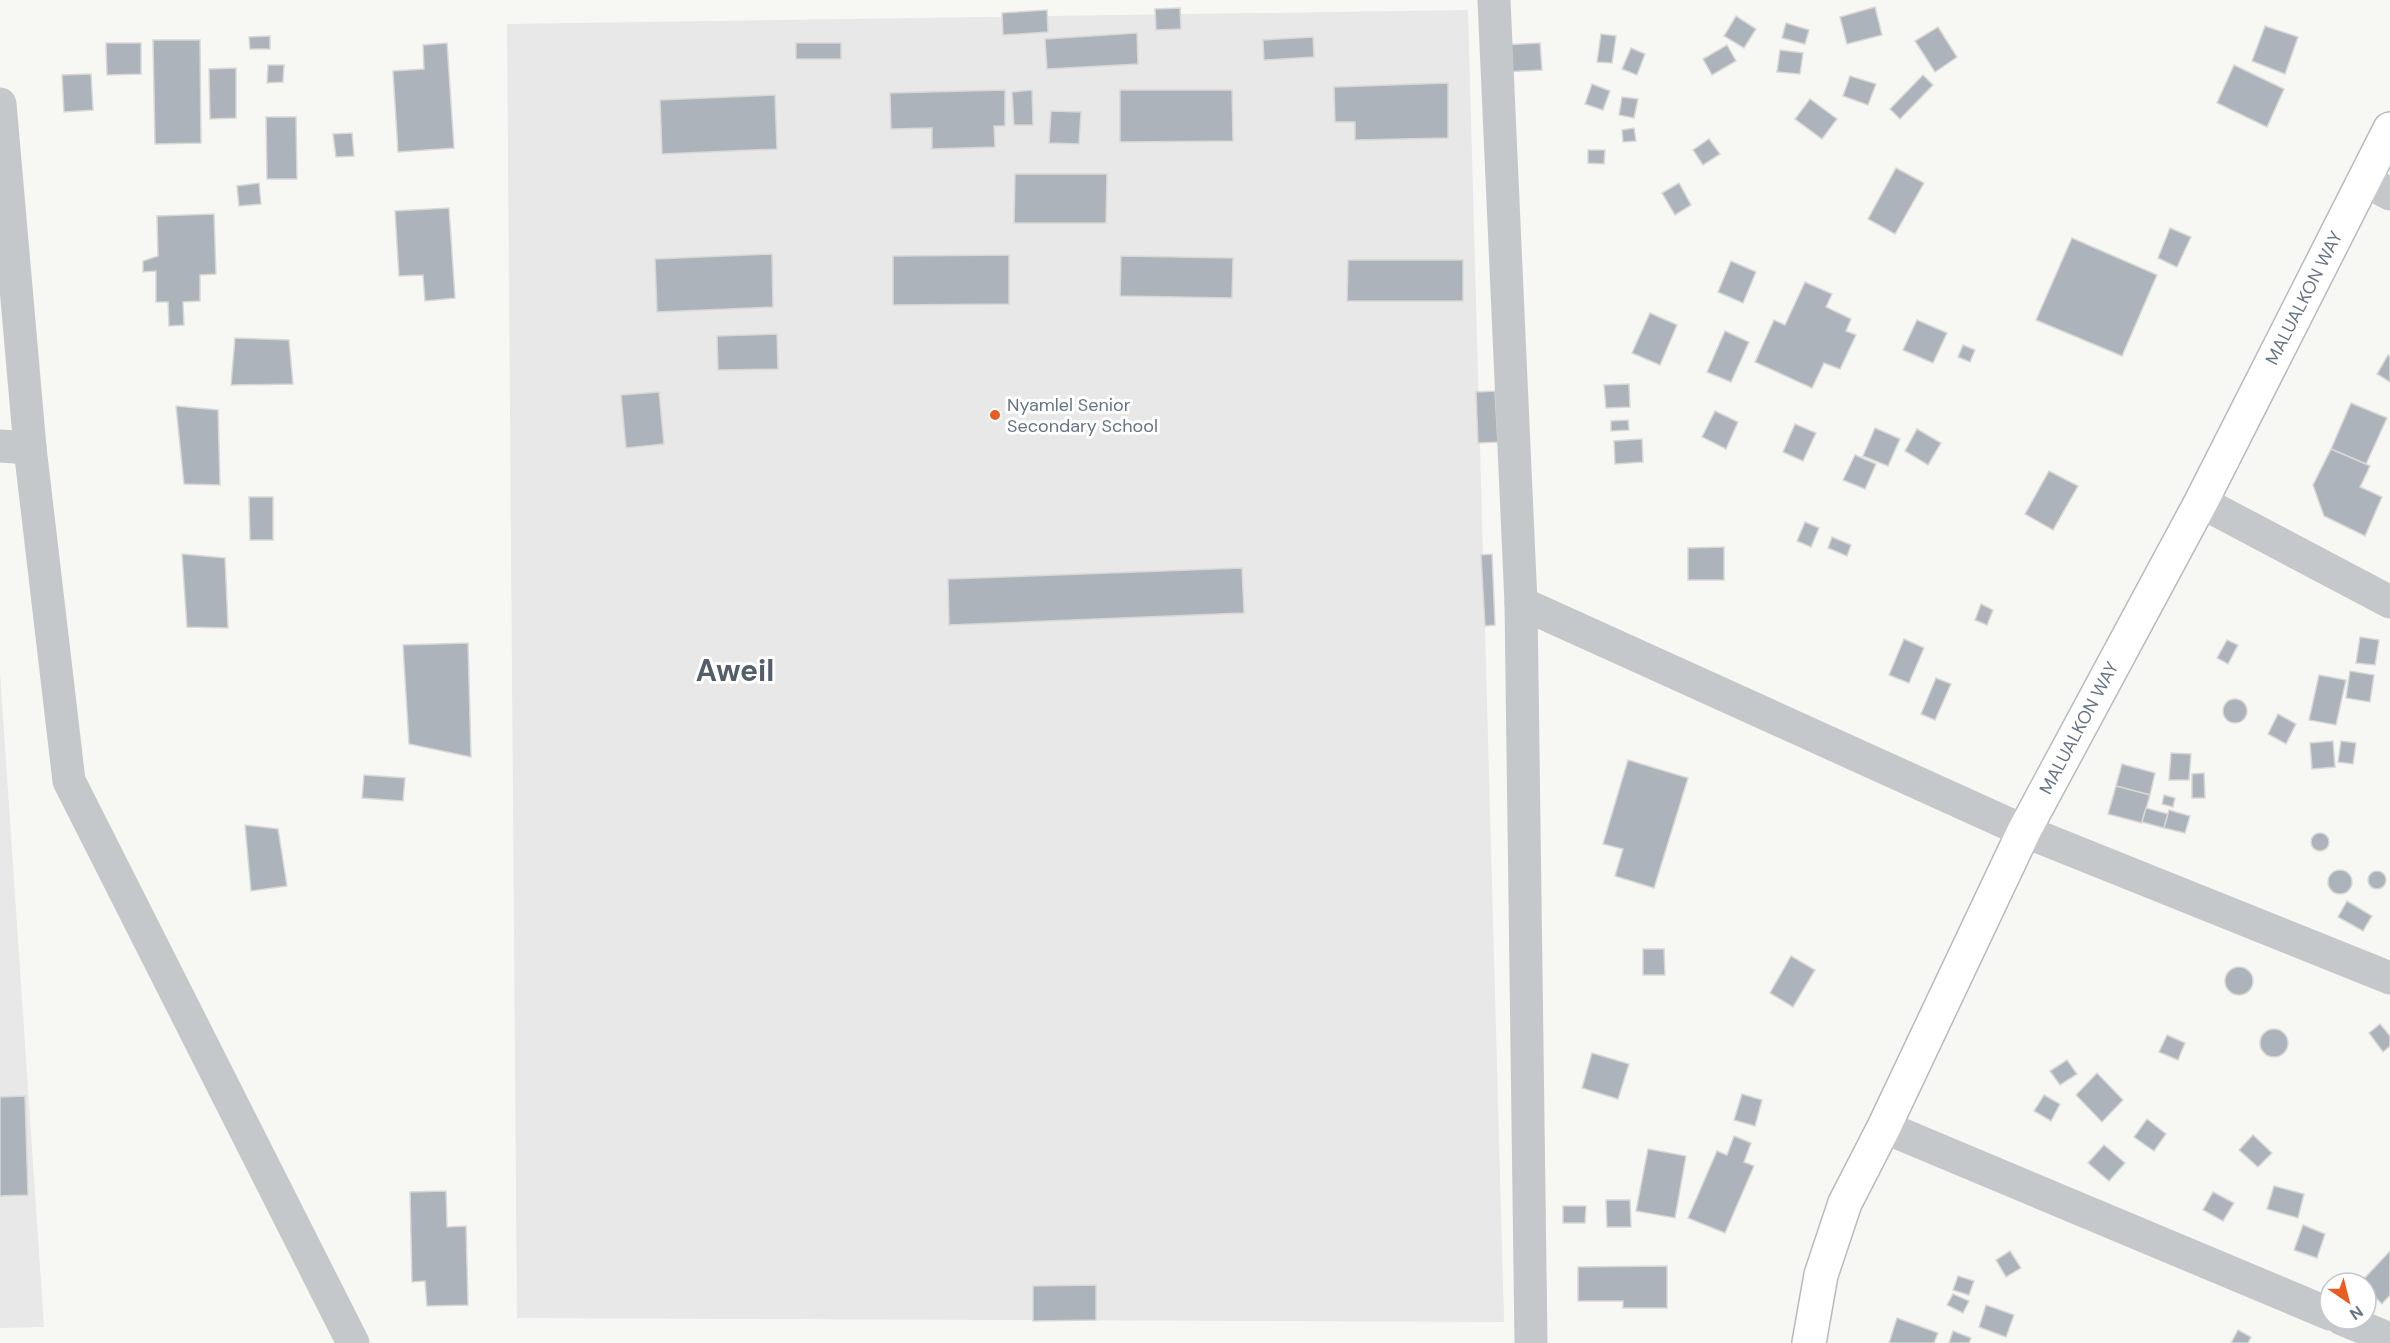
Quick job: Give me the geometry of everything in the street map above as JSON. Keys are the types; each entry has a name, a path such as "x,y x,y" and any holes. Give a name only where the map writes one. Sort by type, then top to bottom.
{"main road":[{"name":"MALUALKON WAY","path":"1809,1343 1821,1275 1845,1203 1884,1127 2024,831 2201,502 2377,187 2390,129"}],"street":[{"path":"1494,0 1521,603 1531,1343"},
{"path":"0,104 15,447 69,781 353,1343"},
{"path":"2201,502 2390,602"},
{"path":"1521,603 2024,831 2390,978"},
{"path":"1884,1127 2318,1309"},
{"path":"2371,1331 2390,1339"}],"shaded area":[{"name":"Nyamlel Senior Secondary School","path":"1468,10 1504,1322 517,1318 507,24"},
{"path":"0,672 44,1327 0,1328"}],"building":[{"path":"1875,7 1882,35 1847,44 1840,17"},
{"path":"1180,8 1181,29 1156,30 1155,9"},
{"path":"1047,10 1048,32 1003,35 1002,13"},
{"path":"1736,16 1756,29 1744,48 1724,36"},
{"path":"1786,23 1809,30 1805,44 1782,38"},
{"path":"2265,26 2298,37 2285,74 2252,61"},
{"path":"1938,27 1957,57 1935,72 1915,41"},
{"path":"1137,33 1138,64 1047,69 1045,39"},
{"path":"1601,34 1616,36 1612,63 1597,62"},
{"path":"270,36 270,49 250,49 249,37"},
{"path":"1313,37 1314,57 1264,60 1263,40"},
{"path":"153,40 200,40 201,143 155,144"},
{"path":"106,43 141,43 141,74 107,75"},
{"path":"447,43 454,148 398,152 393,71 424,69 423,45"},
{"path":"796,43 841,43 841,59 796,59"},
{"path":"1540,43 1542,70 1503,72 1502,45"},
{"path":"1727,45 1736,61 1712,75 1703,59"},
{"path":"1631,48 1645,54 1637,75 1622,69"},
{"path":"1780,50 1803,53 1800,74 1777,72"},
{"path":"268,65 284,65 283,82 267,83"},
{"path":"2234,65 2284,89 2267,127 2217,103"},
{"path":"236,68 236,118 210,119 209,69"},
{"path":"91,74 93,110 64,112 62,75"},
{"path":"1923,75 1933,85 1900,119 1890,109"},
{"path":"1850,76 1876,84 1868,105 1843,96"},
{"path":"1448,83 1448,138 1355,140 1355,122 1335,122 1334,87"},
{"path":"1592,84 1610,91 1603,110 1585,104"},
{"path":"1005,90 1005,126 994,126 995,147 932,149 932,128 891,129 890,93"},
{"path":"1032,90 1033,125 1014,125 1012,92"},
{"path":"1120,90 1232,90 1233,141 1120,142"},
{"path":"775,95 777,149 662,154 660,100"},
{"path":"1622,97 1638,99 1634,118 1619,115"},
{"path":"1810,99 1837,119 1822,139 1795,119"},
{"path":"1051,111 1081,112 1079,144 1049,143"},
{"path":"266,117 296,117 297,179 267,179"},
{"path":"1634,128 1636,141 1623,142 1622,130"},
{"path":"352,133 354,156 336,157 333,134"},
{"path":"1709,139 1720,154 1703,165 1693,150"},
{"path":"1588,150 1605,150 1604,164 1588,163"},
{"path":"1896,168 1924,183 1895,234 1868,219"},
{"path":"1015,174 1107,174 1106,223 1014,223"},
{"path":"259,183 261,204 239,206 237,186"},
{"path":"1679,183 1691,205 1675,215 1662,193"},
{"path":"449,208 455,298 425,301 423,275 399,276 395,211"},
{"path":"214,214 216,274 200,275 200,301 183,302 184,325 169,326 168,302 156,302 156,271 143,272 143,261 158,256 157,216"},
{"path":"2170,228 2191,237 2177,267 2158,258"},
{"path":"2072,238 2157,275 2122,356 2036,320"},
{"path":"772,254 773,307 657,312 655,259"},
{"path":"1009,255 1009,304 893,305 893,256"},
{"path":"1121,256 1233,258 1232,298 1120,296"},
{"path":"1348,260 1463,260 1463,301 1347,301"},
{"path":"1731,261 1756,272 1743,303 1718,292"},
{"path":"1805,282 1832,294 1826,307 1851,319 1846,331 1856,335 1840,369 1824,363 1812,388 1755,362 1774,320 1785,325"},
{"path":"1650,313 1677,325 1660,365 1632,353"},
{"path":"1917,320 1947,333 1933,363 1903,350"},
{"path":"1725,331 1749,342 1731,382 1707,372"},
{"path":"777,334 778,369 718,370 717,336"},
{"path":"235,338 289,340 293,384 231,385"},
{"path":"1963,345 1975,350 1970,362 1958,357"},
{"path":"2388,355 2390,357 2390,382 2377,374"},
{"path":"1629,384 1630,407 1606,408 1604,385"},
{"path":"1495,391 1498,442 1478,443 1476,392"},
{"path":"659,392 664,444 626,448 621,395"},
{"path":"2351,403 2387,418 2366,464 2331,449"},
{"path":"176,406 218,410 220,485 184,484"},
{"path":"1715,411 1738,422 1726,449 1702,437"},
{"path":"1628,420 1629,430 1611,431 1611,421"},
{"path":"1795,424 1816,433 1803,461 1783,452"},
{"path":"1875,428 1900,439 1888,466 1863,456"},
{"path":"1917,429 1941,443 1928,465 1905,451"},
{"path":"1642,439 1643,462 1615,464 1614,441"},
{"path":"2331,449 2370,466 2360,487 2382,497 2365,536 2324,516 2313,485"},
{"path":"1855,455 1876,464 1865,489 1843,480"},
{"path":"2049,471 2078,486 2053,530 2025,514"},
{"path":"249,497 273,497 273,540 250,540"},
{"path":"1805,522 1819,528 1811,547 1797,541"},
{"path":"1832,537 1851,545 1847,556 1828,548"},
{"path":"1724,547 1724,580 1688,580 1688,548"},
{"path":"182,554 225,558 228,628 187,627"},
{"path":"1492,554 1495,625 1485,626 1481,555"},
{"path":"1242,568 1244,613 949,625 948,579"},
{"path":"1981,604 1993,610 1987,625 1975,620"},
{"path":"2360,637 2379,640 2375,665 2356,663"},
{"path":"1904,639 1924,648 1909,683 1889,675"},
{"path":"2227,640 2238,645 2228,664 2217,658"},
{"path":"468,643 471,757 409,744 403,645"},
{"path":"2350,671 2374,675 2370,702 2346,698"},
{"path":"2319,675 2346,680 2336,725 2309,720"},
{"path":"1936,678 1951,684 1935,720 1921,714"},
{"path":"2235,699 2244,702 2247,711 2244,720 2235,723 2226,720 2223,711 2226,702"},
{"path":"2278,714 2296,724 2286,744 2268,734"},
{"path":"2333,741 2335,767 2312,769 2310,743"},
{"path":"2341,741 2356,743 2353,764 2338,762"},
{"path":"2171,753 2191,754 2189,780 2169,780"},
{"path":"1628,760 1688,778 1654,888 1615,876 1623,849 1603,844"},
{"path":"2122,764 2155,773 2150,795 2116,786"},
{"path":"2204,773 2205,798 2192,798 2192,774"},
{"path":"364,775 405,778 403,801 362,798"},
{"path":"2116,786 2150,795 2142,823 2108,814"},
{"path":"2164,795 2175,798 2173,807 2162,804"},
{"path":"2146,808 2168,814 2164,828 2142,822"},
{"path":"2169,810 2190,816 2185,833 2164,828"},
{"path":"245,825 278,829 287,886 251,891"},
{"path":"2320,833 2326,836 2329,842 2326,848 2320,851 2314,848 2311,842 2314,836"},
{"path":"2340,870 2349,873 2352,882 2349,891 2340,894 2331,891 2328,882 2331,873"},
{"path":"2377,871 2383,874 2386,880 2383,886 2377,889 2371,886 2368,880 2371,874"},
{"path":"2347,901 2372,916 2363,931 2338,917"},
{"path":"1643,949 1664,949 1665,975 1643,975"},
{"path":"1791,956 1815,970 1793,1007 1770,993"},
{"path":"2239,967 2249,971 2253,981 2249,991 2239,995 2229,991 2225,981 2229,971"},
{"path":"2380,1024 2390,1036 2390,1046 2383,1052 2369,1033"},
{"path":"2274,1029 2284,1033 2288,1043 2284,1053 2274,1057 2264,1053 2260,1043 2264,1033"},
{"path":"2167,1035 2185,1043 2178,1060 2159,1052"},
{"path":"1592,1053 1629,1064 1618,1099 1582,1088"},
{"path":"2067,1060 2077,1074 2060,1085 2050,1071"},
{"path":"2097,1073 2123,1100 2102,1122 2076,1095"},
{"path":"1742,1094 1762,1100 1755,1126 1734,1120"},
{"path":"2044,1095 2060,1104 2051,1121 2034,1111"},
{"path":"25,1096 28,1195 0,1196 0,1097"},
{"path":"2147,1119 2166,1134 2154,1151 2134,1137"},
{"path":"2253,1135 2272,1153 2258,1167 2239,1150"},
{"path":"1734,1136 1751,1143 1744,1162 1754,1166 1725,1233 1688,1218 1717,1151 1727,1155"},
{"path":"2104,1145 2125,1163 2109,1181 2088,1163"},
{"path":"1648,1149 1686,1156 1675,1218 1636,1211"},
{"path":"2274,1186 2304,1194 2298,1218 2267,1209"},
{"path":"446,1191 447,1227 466,1226 468,1305 427,1306 425,1281 412,1282 410,1192"},
{"path":"2213,1192 2234,1203 2223,1221 2203,1210"},
{"path":"1606,1200 1630,1200 1631,1227 1607,1227"},
{"path":"1563,1206 1586,1206 1585,1223 1563,1223"},
{"path":"2303,1225 2325,1234 2317,1258 2294,1250"},
{"path":"2010,1251 2021,1268 2006,1277 1996,1260"},
{"path":"2390,1251 2390,1295 2382,1304 2378,1300 2378,1271 2371,1271"},
{"path":"1667,1266 1667,1308 1623,1308 1623,1301 1578,1301 1578,1267"},
{"path":"1958,1276 1974,1281 1969,1295 1953,1290"},
{"path":"1096,1285 1096,1320 1033,1321 1033,1286"},
{"path":"1953,1294 1969,1301 1963,1313 1947,1305"},
{"path":"1986,1305 2014,1315 2006,1337 1979,1327"},
{"path":"1897,1318 1938,1333 1934,1343 1889,1343"},
{"path":"2238,1330 2251,1337 2248,1343 2231,1343"},
{"path":"1953,1331 1971,1338 1969,1343 1949,1343"}],"place":[{"name":"Nyamlel Senior Secondary School","path":"995,415"}],"district":[{"name":"Aweil","path":"735,671"}]}
